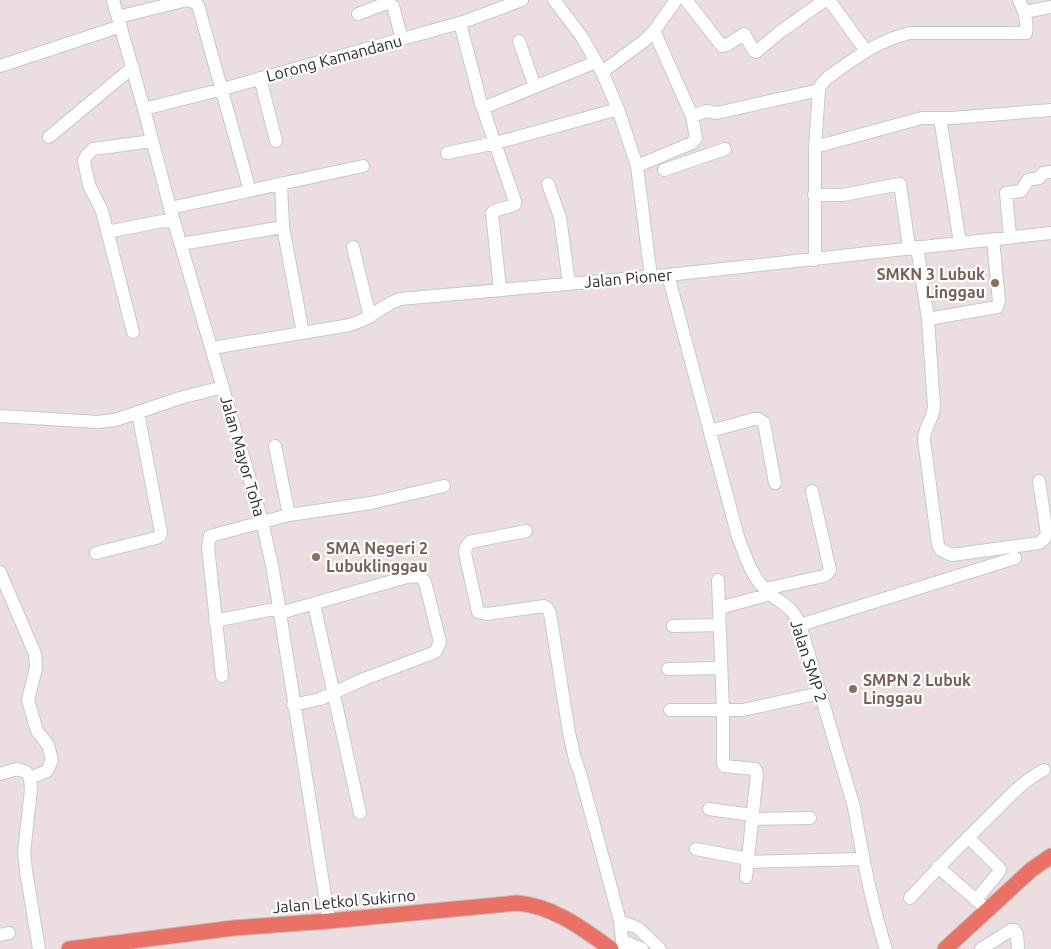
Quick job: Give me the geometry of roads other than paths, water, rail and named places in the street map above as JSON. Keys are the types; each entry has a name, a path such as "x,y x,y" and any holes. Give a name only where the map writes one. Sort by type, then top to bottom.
{"main road":[{"path":"944,949 1031,870 1051,856"},
{"name":"Jalan Letkol Sukirno","path":"74,949 234,928 504,904 537,905 619,946"}],"street":[{"name":"Jalan Mayor Toha","path":"113,0 172,213 262,521 280,611 293,706 329,921"},
{"path":"0,66 120,21 187,0 194,2 201,10 250,191"},
{"name":"Lorong Kamandanu","path":"144,109 460,23 522,0"},
{"path":"554,0 582,37 599,67 618,109 637,166 651,276"},
{"path":"483,108 535,86 599,67 634,50 654,31 676,0"},
{"path":"686,0 722,46 727,45 744,34 756,52 780,32 825,0"},
{"path":"829,0 866,51"},
{"path":"816,260 815,147 819,90 821,85 826,79 888,38 910,33 1026,33 1024,12 1019,0"},
{"path":"358,14 390,3 393,6 402,39"},
{"path":"1024,12 1051,7"},
{"path":"460,23 483,108 515,201 515,204 512,206 495,210 492,213 500,289"},
{"path":"637,166 692,143 696,138 692,116 654,31"},
{"path":"519,41 535,86"},
{"path":"49,137 132,67"},
{"path":"260,78 276,141"},
{"path":"692,116 706,111 716,113 819,90"},
{"path":"447,152 496,143 618,109"},
{"path":"815,147 916,119 1051,110"},
{"path":"940,118 960,243"},
{"path":"133,332 102,211 89,188 84,161 93,149 152,142"},
{"path":"692,143 698,158"},
{"path":"664,170 725,149"},
{"path":"107,232 250,191 363,166"},
{"path":"1010,237 1006,193 1021,191 1028,180 1039,178 1042,174 1051,172"},
{"path":"281,184 283,227 303,333"},
{"path":"548,184 560,217 569,283"},
{"path":"814,195 844,195 900,184 928,319 934,407 933,414 924,432 924,440 938,545 941,550 952,555 1039,543 1047,534 1039,481"},
{"path":"181,244 283,227"},
{"name":"Jalan Pioner","path":"212,348 350,325 370,317 391,302 400,299 816,260 913,247 1051,233"},
{"path":"928,319 997,307 999,301 993,239"},
{"path":"353,247 370,317"},
{"name":"Jalan SMP 2","path":"668,275 738,537 755,576 768,592 792,610 800,625 854,807 864,859 886,949"},
{"path":"0,416 98,422 115,420 180,398 223,387"},
{"path":"96,553 160,536 161,532 138,413"},
{"path":"710,431 754,419 764,423 775,483"},
{"path":"275,446 290,515"},
{"path":"222,676 215,620 209,539 212,534 290,515 371,503 444,486"},
{"path":"719,608 824,576 828,573 830,570 812,491"},
{"path":"526,531 470,542 466,547 465,553 478,612 487,614 544,606 548,608 574,759 580,773 620,921 619,946 642,949"},
{"path":"800,625 1015,558"},
{"path":"0,572 35,654 36,668 28,700 37,731 48,745 52,760 47,771 30,778"},
{"path":"215,620 314,604 407,577 420,576 425,582 440,642 438,648 433,653 320,699 293,706"},
{"path":"718,580 724,766 755,769 757,774 746,877"},
{"path":"314,604 335,692 360,813"},
{"path":"673,626 719,624"},
{"path":"668,669 720,668"},
{"path":"670,710 723,711 760,707 820,694"},
{"path":"0,774 17,769 26,772 30,778 31,790 24,852 39,949"},
{"path":"910,898 968,837 1028,780 1049,771"},
{"path":"710,809 752,817 810,818"},
{"path":"968,837 1000,869 976,900"},
{"path":"696,849 748,860 864,859"},
{"path":"938,867 988,910"},
{"path":"620,921 638,928 660,949"},
{"path":"981,949 1014,930 1018,949"}],"place":[{"name":"SMKN 3 Lubuk Linggau","path":"995,283"},
{"name":"SMA Negeri 2 Lubuklinggau","path":"316,557"},
{"name":"SMPN 2 Lubuk Linggau","path":"853,689"}]}
